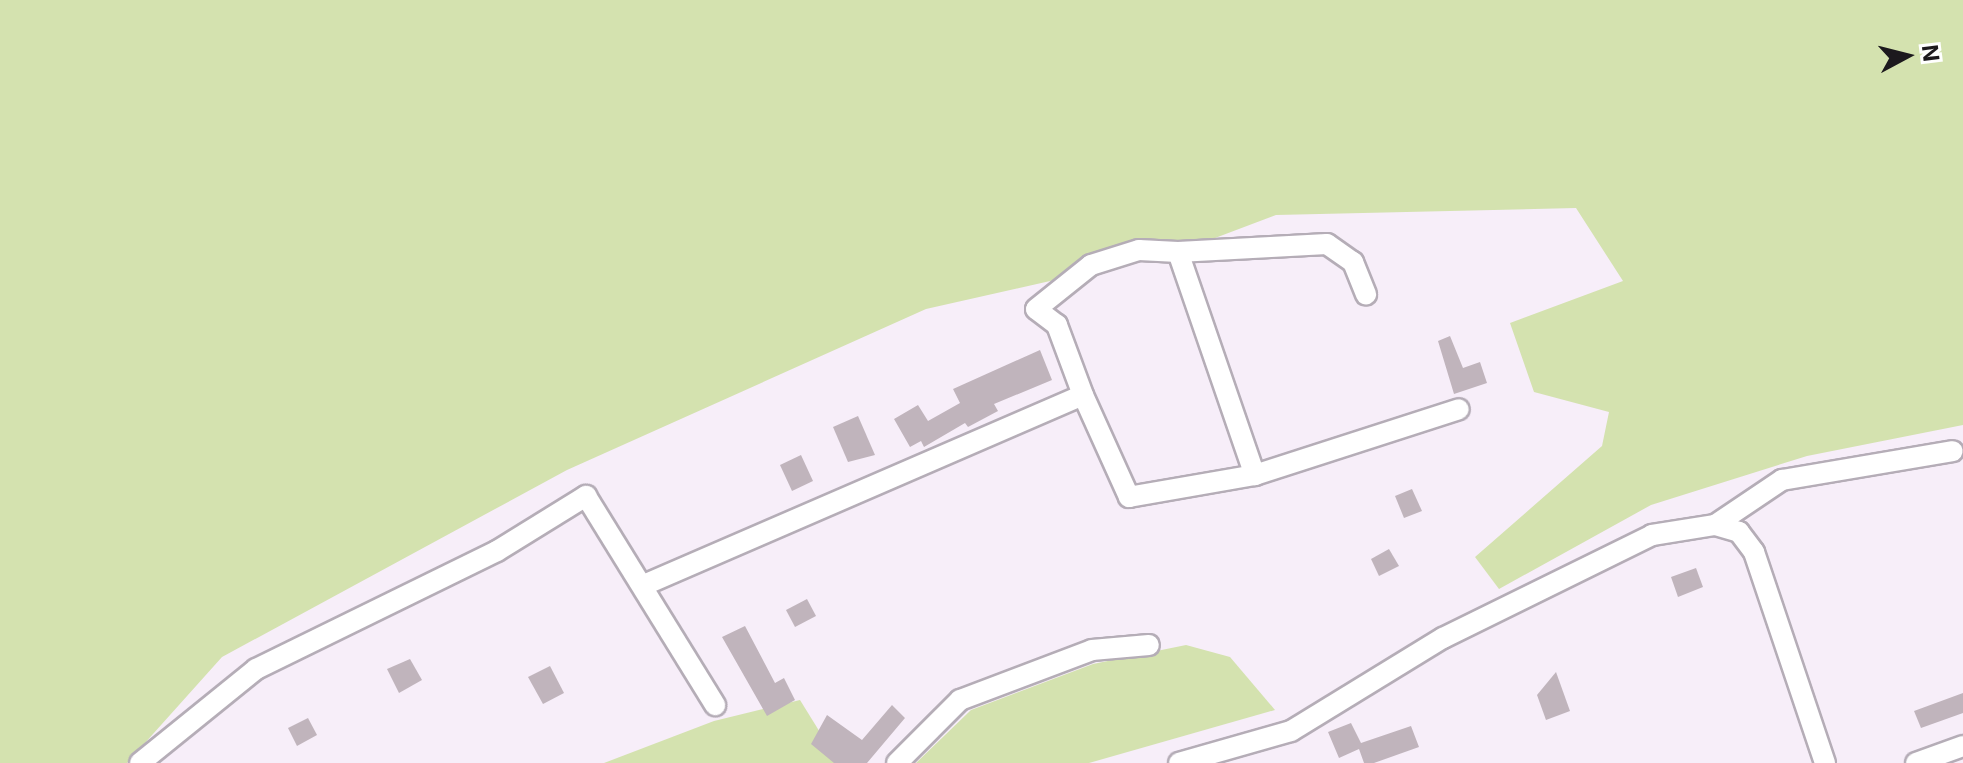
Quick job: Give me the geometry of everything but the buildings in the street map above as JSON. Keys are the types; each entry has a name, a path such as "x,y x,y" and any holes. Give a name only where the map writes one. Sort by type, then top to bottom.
{"street":[{"path":"1366,295 1353,262 1327,244 1178,252 1139,250 1091,265 1036,309 1057,325 1083,395 1129,497 1255,475 1459,409"},
{"path":"1178,252 1255,475"},
{"path":"644,585 1083,395"},
{"path":"1179,763 1291,731 1443,638 1652,535 1715,525 1782,480 1953,451"},
{"path":"140,763 256,669 497,551 586,496 644,585 715,705"},
{"path":"1715,525 1739,532 1754,552 1825,763"},
{"path":"897,763 960,700 1092,650 1149,645"},
{"path":"1916,763 1963,746"}],"green space":[{"path":"0,0 1963,0 1963,425 1807,456 1651,505 1499,589 1475,557 1602,446 1609,412 1534,392 1510,323 1623,281 1576,208 1276,215 1178,252 926,309 567,470 222,657 127,763 0,763"},
{"path":"1186,645 1230,657 1275,710 1089,763 916,763 971,710 1093,664"},
{"path":"800,700 839,763 604,763 714,721"}]}
